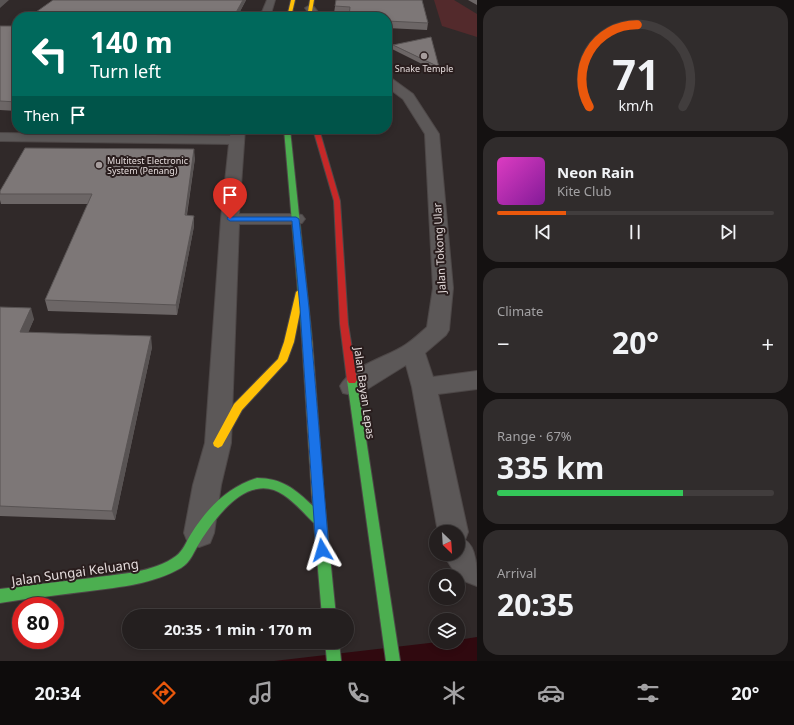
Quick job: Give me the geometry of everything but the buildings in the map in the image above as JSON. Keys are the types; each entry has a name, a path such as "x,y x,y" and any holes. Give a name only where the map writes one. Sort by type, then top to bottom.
{"main road":[{"path":"290,12 293,0"},
{"path":"288,134 302,285 319,519 329,609"},
{"name":"Jalan Bayan Lepas","path":"317,134 336,202 344,324 393,661"},
{"path":"218,443 238,407 282,361 293,326 302,285"},
{"name":"Jalan Sungai Keluang","path":"0,596 116,580 152,573 171,566 187,556 199,533 227,500 239,489 260,482 271,483 283,488 319,519"},
{"path":"333,649 334,661"}],"street":[{"path":"267,12 271,0"},
{"name":"Jalan Tokong Ular","path":"352,386 385,365 413,351 438,330 443,288 432,134 408,97 392,85"},
{"path":"0,137 237,135 230,219 225,337 218,443 207,486 199,533"},
{"path":"230,219 296,219"},
{"path":"413,351 424,387 452,525"},
{"path":"424,387 477,380"},
{"path":"465,561 470,568 477,570"}],"shaded area":[{"path":"434,0 454,0 477,14 477,37 442,26"},
{"path":"477,637 477,661 274,661 429,643 429,649 465,649 465,639"}],"traffic: fast":[{"path":"287,134 307,339"},
{"path":"352,380 393,661"},
{"path":"0,596 129,579 151,574 171,566 186,556 195,538 224,502 245,487 257,483 269,483 282,488 296,498 319,519"},
{"path":"318,497 328,609"},
{"path":"333,649 334,661"}],"traffic: slow":[{"path":"290,12 293,0"},
{"path":"310,12 312,0"},
{"path":"218,443 238,407 282,361 289,342 300,292"},
{"path":"307,339 318,497"}],"traffic: jam":[{"path":"317,134 337,201 344,324 352,380"}],"place":[{"name":"Snake Temple","path":"424,56"},
{"name":"Multitest Electronic System (Penang)","path":"99,165"}],"route":[{"path":"230,219 296,219 305,308 322,550"}]}
